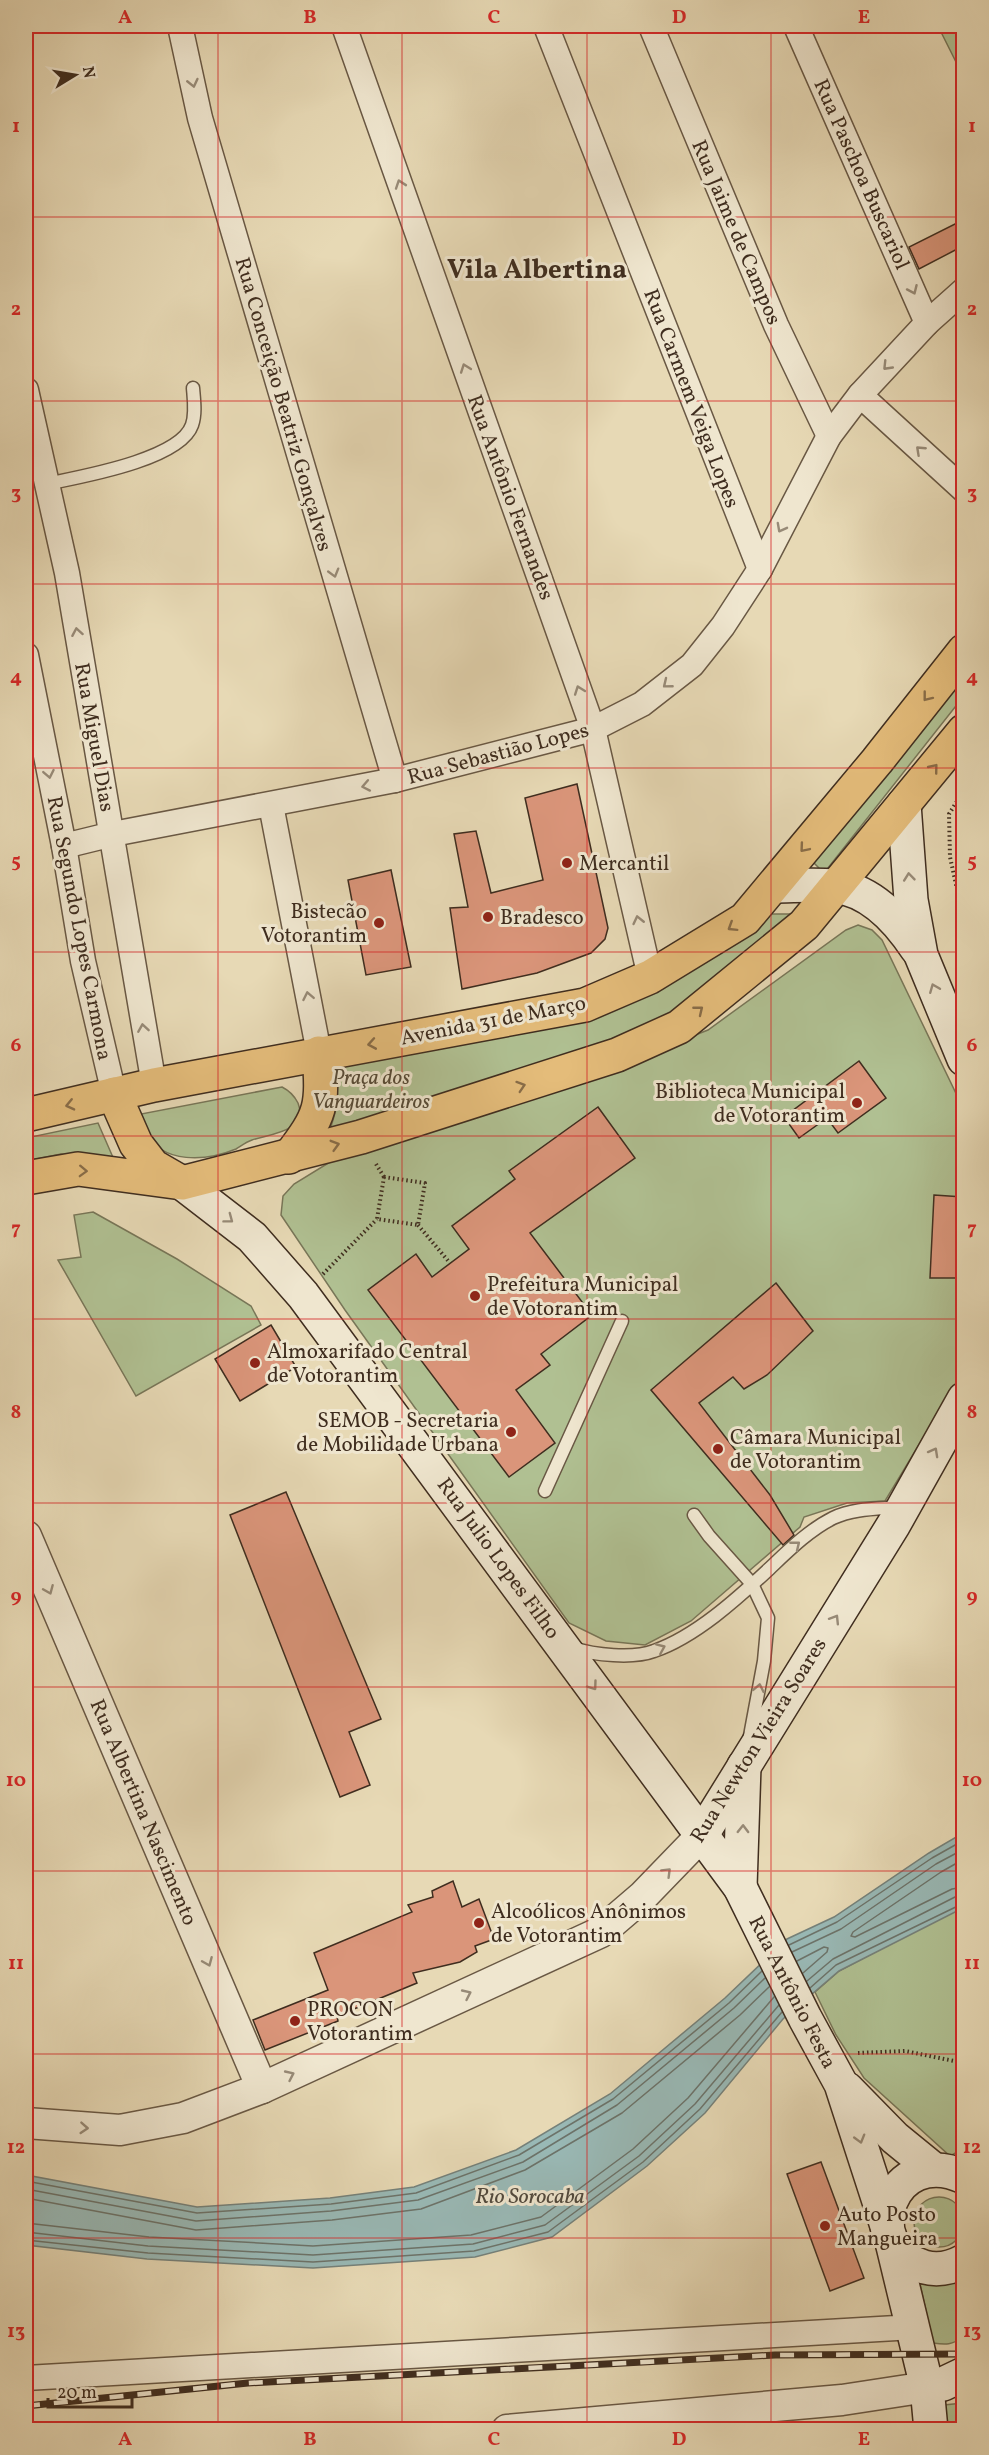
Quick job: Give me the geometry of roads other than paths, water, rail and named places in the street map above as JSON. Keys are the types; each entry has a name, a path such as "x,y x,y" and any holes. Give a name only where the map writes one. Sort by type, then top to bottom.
{"highway":[{"name":"Avenida 31 de Março","path":"26,1115 154,1085 585,1005 650,977 745,919 877,761 963,651"},
{"path":"26,1178 78,1169 182,1183 361,1137 617,1055 679,1027 804,925 963,731"},
{"path":"290,1157 313,1126 320,1110 319,1053"},
{"path":"114,1094 136,1144 153,1166 182,1183"}],"main road":[{"path":"904,804 911,900 921,955 963,1059"},
{"path":"773,886 836,886 854,892 884,908 921,955"},
{"name":"Rua Julio Lopes Filho","path":"182,1183 252,1237 303,1294 562,1644 743,1894"},
{"name":"Rua Newton Vieira Soares","path":"701,1836 905,1506 963,1399"},
{"path":"743,1894 744,1766"},
{"name":"Rua Antônio Festa","path":"743,1894 840,2064 896,2138 953,2170"},
{"name":"Rua Antônio Festa","path":"840,2064 890,2234 914,2327 927,2387 932,2430"},
{"path":"953,2170 918,2173 898,2188 887,2210 890,2234 902,2255 915,2264 931,2269 947,2268 963,2261"},
{"path":"927,2387 943,2384 963,2374"}],"street":[{"name":"Rua Conceição Beatriz Gonçalves","path":"180,26 200,118 394,780"},
{"name":"Rua Antônio Fernandes","path":"344,26 593,729 650,977"},
{"name":"Rua Carmem Veiga Lopes","path":"546,26 760,569"},
{"name":"Rua Jaime de Campos","path":"651,26 776,325 829,436"},
{"name":"Rua Paschoa Buscariol","path":"796,26 927,323"},
{"name":"Rua Sebastião Lopes","path":"64,846 112,834 394,780 593,729 642,704 692,665 723,626 760,569 829,436 860,395 927,323 963,290"},
{"name":"Rua Miguel Dias","path":"26,390 67,573 154,1085"},
{"path":"860,395 963,490"},
{"name":"Rua Segundo Lopes Carmona","path":"26,655 64,846 83,961 114,1094"},
{"path":"271,805 319,1053"},
{"name":"Rua Albertina Nascimento","path":"26,1536 262,2088"},
{"name":"Rua Newton Vieira Soares","path":"26,2123 120,2130 183,2118 262,2088 601,1932 643,1896 701,1836"},
{"path":"26,2378 914,2327"},
{"path":"507,2430 842,2400 927,2387"}],"lane":[{"path":"46,484 123,468 180,440 192,426 193,388"},
{"path":"545,1491 596,1383 622,1321"},
{"path":"562,1644 588,1653 652,1652 685,1638 752,1584 792,1547 832,1519 849,1511 905,1506"},
{"path":"694,1515 752,1584 768,1618 765,1661 744,1766"}],"water":[{"name":"Rio Sorocaba","path":"963,1833 963,1908 839,1971 783,2019 705,2113 647,2166 552,2237 475,2257 313,2268 147,2259 26,2245 26,2175 197,2207 330,2198 414,2187 516,2150 610,2094 725,1998 787,1939 834,1917"}],"railway":[{"path":"26,2406 248,2383 775,2355 964,2354"}],"place":[{"name":"Mercantil","path":"567,863"},
{"name":"Bradesco","path":"488,917"},
{"name":"Bistecão Votorantim","path":"379,923"},
{"name":"Biblioteca Municipal de Votorantim","path":"857,1103"},
{"name":"Prefeitura Municipal de Votorantim","path":"475,1296"},
{"name":"Almoxarifado Central de Votorantim","path":"255,1363"},
{"name":"SEMOB - Secretaria de Mobilidade Urbana","path":"511,1432"},
{"name":"Câmara Municipal de Votorantim","path":"718,1449"},
{"name":"Alcoólicos Anônimos de Votorantim","path":"479,1923"},
{"name":"PROCON Votorantim","path":"295,2021"},
{"name":"Auto Posto Mangueira","path":"825,2226"}],"district":[{"name":"Vila Albertina","path":"537,269"}],"park label":[{"name":"Praça dos Vanguardeiros","path":"371,1089"}]}
